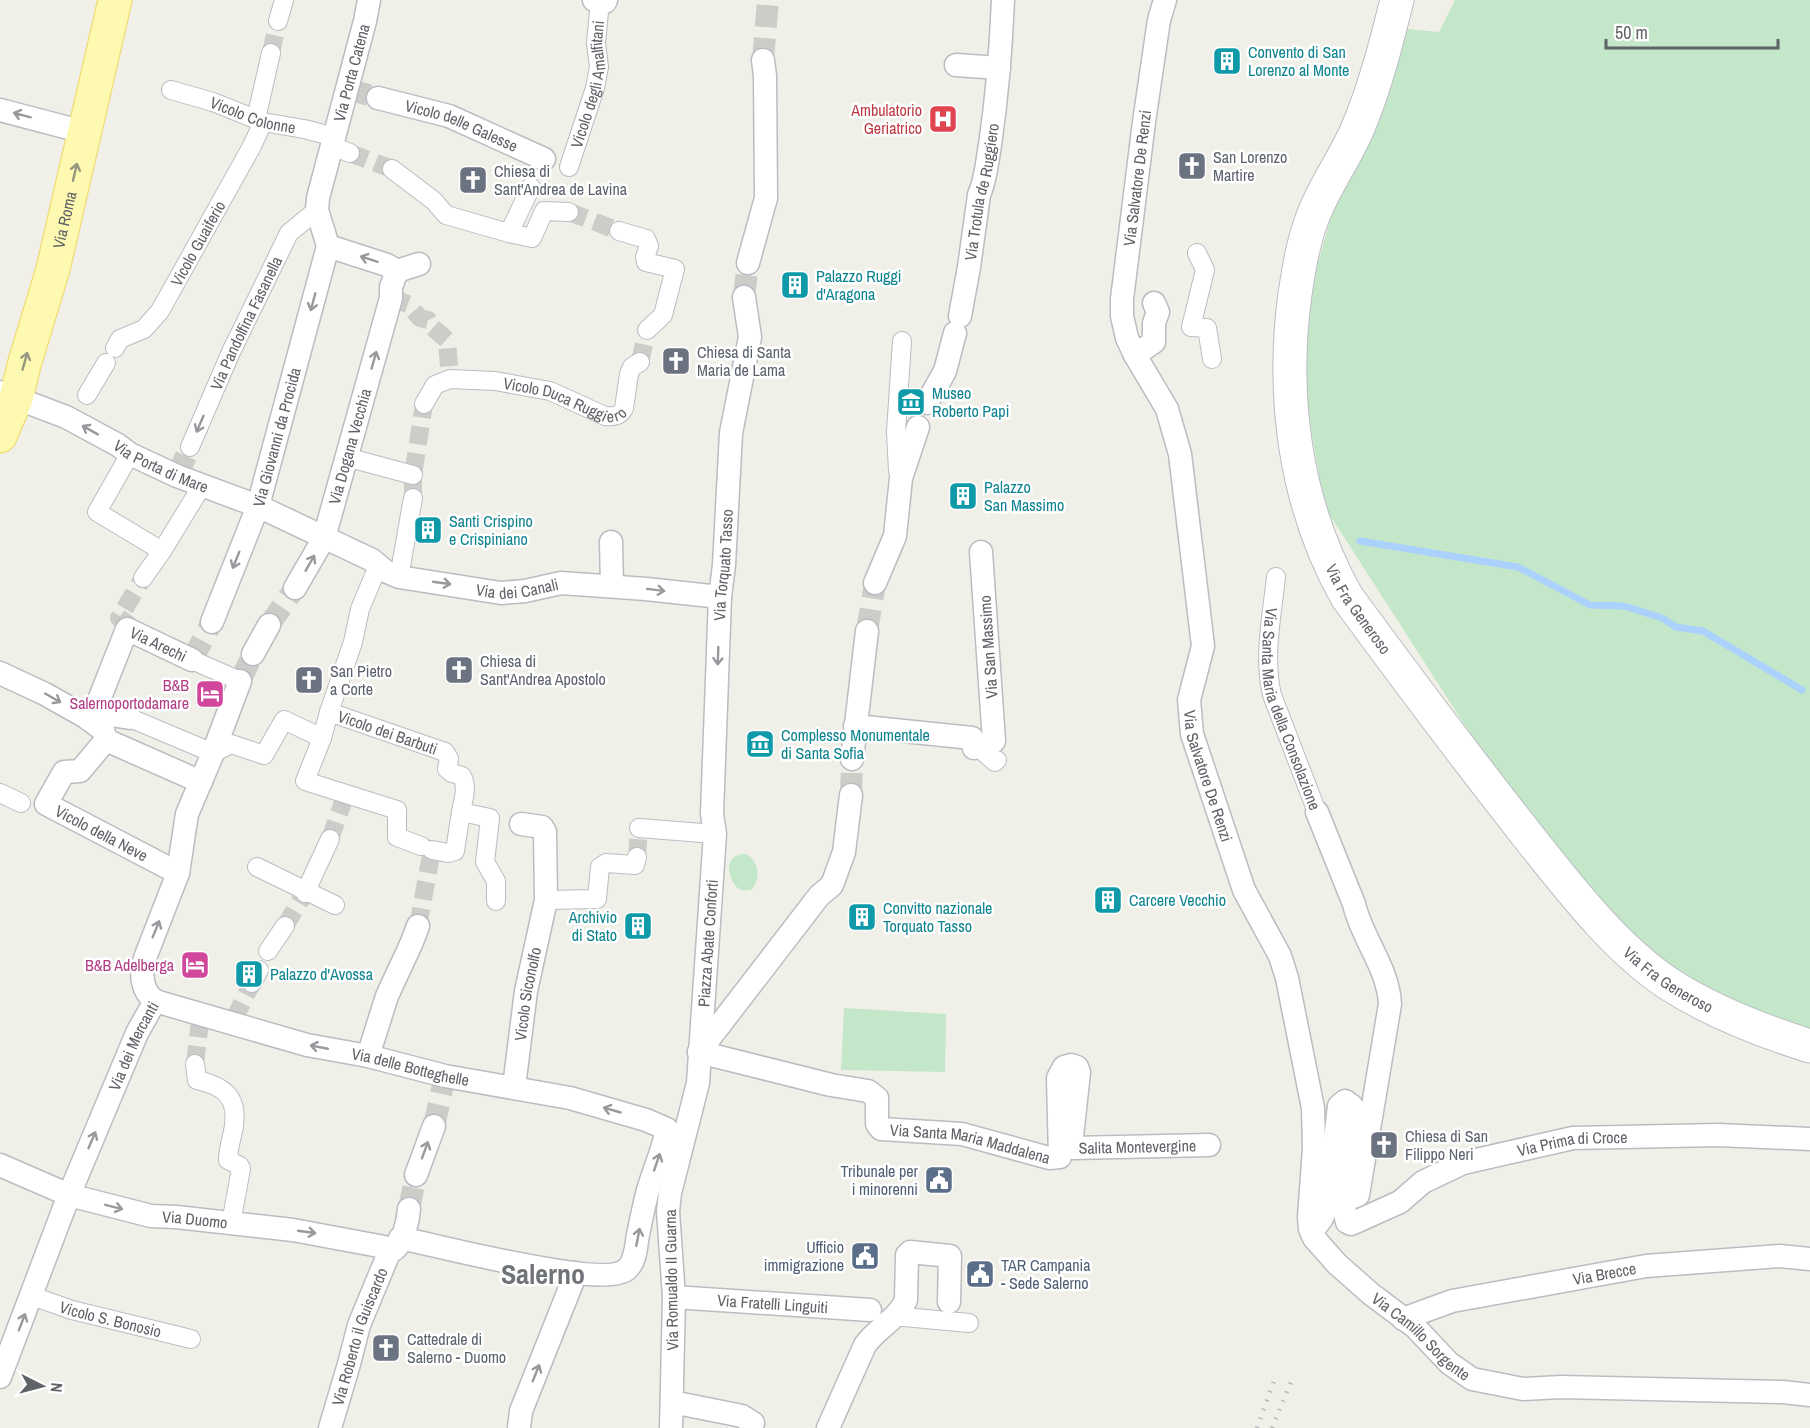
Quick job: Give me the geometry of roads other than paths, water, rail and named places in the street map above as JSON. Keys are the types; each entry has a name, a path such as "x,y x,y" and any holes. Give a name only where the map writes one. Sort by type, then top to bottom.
{"main road":[{"name":"Via Roma","path":"0,436 8,395 24,365 52,269 115,0"},
{"name":"Via Fra Generoso","path":"1397,0 1375,87 1356,133 1312,217 1301,254 1292,322 1290,376 1294,442 1309,512 1347,597 1478,773 1555,870 1633,957 1669,984 1705,1004 1810,1046"}],"street":[{"path":"278,21 284,0"},
{"name":"Via Porta Catena","path":"317,210 328,160 339,145 369,0"},
{"name":"Via Trotula de Ruggiero","path":"927,403 945,371 969,267 979,195 987,161 999,68 1003,0"},
{"name":"Via Salvatore De Renzi","path":"1165,0 1159,20 1143,122 1122,299 1122,316 1134,355 1167,409 1180,454 1203,646 1189,700 1192,734 1244,890 1280,956 1287,978 1313,1108 1314,1148 1309,1200 1309,1225 1312,1232"},
{"name":"Vicolo degli Amalfitani","path":"569,167 595,88 599,67 596,43 601,1"},
{"name":"Vicolo Guaiferio","path":"87,395 120,339 144,329 160,311 252,146 260,121 271,53"},
{"path":"748,263 766,198 763,60"},
{"path":"956,65 999,68"},
{"name":"Vicolo Colonne","path":"171,90 213,102 260,121 304,129 339,145"},
{"name":"Vicolo delle Galesse","path":"378,98 449,116 544,159"},
{"path":"0,110 84,132"},
{"path":"392,169 434,201 446,215 509,233 532,238 544,211 568,212"},
{"path":"509,233 531,187"},
{"path":"317,210 328,246 387,265 397,271 419,264"},
{"name":"Via Pandolfina Fasanella","path":"190,447 231,352 289,233 317,210"},
{"path":"619,231 646,239 649,246 645,257 646,262 675,269 663,315 647,330"},
{"name":"Via Giovanni da Procida","path":"212,622 258,506 328,246"},
{"path":"1197,253 1205,270 1191,327 1207,328 1212,359"},
{"name":"Via Dogana Vecchia","path":"295,588 324,538 397,271"},
{"name":"Via Torquato Tasso","path":"715,834 712,805 720,597 724,565 731,433 750,337 744,297"},
{"path":"1134,355 1154,342 1154,323 1158,312 1154,303"},
{"path":"901,478 898,471 896,432 902,341"},
{"name":"Vicolo Duca Ruggiero","path":"424,404 435,385 450,379 495,381 550,391 605,416 614,417 624,408 629,374 632,367 640,362"},
{"name":"Via Porta di Mare","path":"8,395 75,421 130,454 177,476 258,506 324,538"},
{"path":"875,583 895,536 901,478 918,427"},
{"path":"130,454 97,512 162,551"},
{"path":"346,457 413,475"},
{"path":"143,578 203,484"},
{"path":"399,577 413,498"},
{"name":"Via dei Canali","path":"324,538 372,560 385,571 399,577 501,593 525,591 561,583 720,597"},
{"path":"611,542 612,586"},
{"name":"Via San Massimo","path":"855,726 986,747 981,552"},
{"path":"0,673 94,715 130,718 213,753 231,744 264,755 285,720 322,738 328,712 353,642 360,609 378,566"},
{"name":"Via Santa Maria della Consolazione","path":"1276,577 1269,643 1269,680 1272,695 1358,918 1386,977 1390,1004 1360,1190 1356,1197 1350,1197 1347,1194"},
{"path":"253,654 269,625"},
{"name":"Via Arechi","path":"94,715 127,629 240,681"},
{"path":"852,759 867,631"},
{"name":"Via dei Mercanti","path":"0,1377 69,1195 137,1033 155,1001 150,998 142,982 142,969 178,873 187,814 240,681"},
{"name":"Vicolo dei Barbuti","path":"322,738 305,781 397,810 397,837 427,848 455,851 466,790 462,776 447,769 449,759 445,752 328,712"},
{"path":"94,715 106,740 201,783"},
{"name":"Vicolo della Neve","path":"106,740 80,771 64,772 46,804 178,873"},
{"path":"0,792 21,803"},
{"name":"Piazza Abate Conforti","path":"699,1052 819,896 832,885 844,852 851,795"},
{"path":"461,812 490,818 485,862 496,881 496,901"},
{"name":"Vicolo Siconolfo","path":"514,1087 526,992 546,900 545,832 542,827 521,824"},
{"path":"639,828 715,834"},
{"name":"Piazza Abate Conforti","path":"699,1052 715,834"},
{"path":"306,892 330,839"},
{"path":"546,900 597,899 600,867 606,863 635,865 637,857"},
{"path":"257,867 335,905"},
{"name":"Via Santa Maria della Consolazione","path":"1355,906 1363,903 1366,906 1395,972"},
{"path":"268,951 285,926"},
{"path":"368,1056 387,996 418,926"},
{"name":"Via delle Botteghelle","path":"155,1001 201,1018 233,1021 308,1045 368,1056 445,1076 570,1098 646,1120 667,1129"},
{"name":"Via Santa Maria Maddalena","path":"699,1052 871,1093 877,1098 877,1124 881,1129 962,1134 1049,1158 1060,1157 1060,1073 1064,1067 1071,1065 1077,1067 1079,1072"},
{"name":"Via Romualdo II Guarna","path":"655,1192 698,1083 699,1052"},
{"path":"195,1064 197,1080 221,1088 229,1094 233,1103 234,1123 228,1160 240,1166 241,1169 231,1223"},
{"name":"Salita Montevergine","path":"1079,1072 1071,1146 1073,1148 1209,1145"},
{"path":"1312,1232 1327,1207 1340,1106 1345,1101 1353,1108 1347,1194"},
{"path":"416,1174 434,1126"},
{"name":"Via Romualdo II Guarna","path":"667,1129 655,1192 668,1211 674,1297 671,1428"},
{"name":"Via Prima di Croce","path":"1347,1194 1344,1212 1347,1222 1351,1224 1400,1202 1423,1182 1463,1163 1573,1138 1718,1135 1810,1139"},
{"name":"Via Duomo","path":"0,1165 69,1195 151,1216 325,1235 576,1273 612,1274 620,1273 628,1268 634,1258 655,1192"},
{"name":"Via Roberto il Guiscardo","path":"330,1428 350,1364 358,1325 395,1245 407,1229 409,1209"},
{"name":"Via Camillo Sorgente","path":"1312,1232 1320,1246 1337,1264 1425,1337 1443,1358 1472,1379 1523,1389 1562,1387 1783,1392 1810,1395"},
{"path":"828,1428 865,1345 870,1337 899,1312 906,1299 907,1255 910,1252 950,1256 949,1302"},
{"name":"Via Brecce","path":"1403,1319 1452,1301 1646,1266 1780,1256 1810,1259"},
{"path":"519,1428 521,1411 576,1273"},
{"name":"Vicolo S. Bonosio","path":"32,1296 72,1310 191,1339"},
{"name":"Via Fratelli Linguiti","path":"674,1297 870,1310"},
{"path":"893,1316 969,1323"},
{"path":"672,1402 742,1416 753,1423"}],"waterway":[{"path":"1360,541 1518,567 1590,605 1624,606 1662,618 1676,627 1703,631 1802,690"}],"tunnel":[{"path":"763,60 768,0"},
{"path":"271,53 278,21"},
{"path":"348,89 378,98"},
{"path":"350,153 392,169"},
{"path":"569,212 619,231"},
{"path":"744,297 748,263"},
{"path":"391,298 408,304 420,318 428,320 431,326 447,340 450,379"},
{"path":"640,362 647,330"},
{"path":"413,498 413,475 424,404"},
{"path":"177,476 190,447"},
{"path":"127,629 128,624 119,618 143,578"},
{"path":"867,631 875,583"},
{"path":"269,625 295,588"},
{"path":"192,660 212,622"},
{"path":"240,681 253,654"},
{"path":"851,795 852,759"},
{"path":"330,839 346,794"},
{"path":"637,857 639,828"},
{"path":"418,926 432,850 421,846"},
{"path":"285,926 305,893"},
{"path":"234,1019 252,983"},
{"path":"195,1064 200,1022"},
{"path":"434,1126 445,1076"},
{"path":"409,1209 416,1175"}],"railway":[{"path":"1257,1428 1275,1378"},
{"path":"1272,1428 1291,1382"}],"place":[{"name":"Convento di San Lorenzo al Monte","path":"1227,61"},
{"name":"Ambulatorio Geriatrico","path":"943,119"},
{"name":"San Lorenzo Martire","path":"1192,166"},
{"name":"Chiesa di Sant'Andrea de Lavina","path":"473,180"},
{"name":"Palazzo Ruggi d'Aragona","path":"795,285"},
{"name":"Chiesa di Santa Maria de Lama","path":"676,361"},
{"name":"Museo Roberto Papi","path":"911,402"},
{"name":"Palazzo San Massimo","path":"963,496"},
{"name":"Santi Crispino e Crispiniano","path":"428,530"},
{"name":"Chiesa di Sant'Andrea Apostolo","path":"459,670"},
{"name":"San Pietro a Corte","path":"309,680"},
{"name":"B&B Salernoportodamare","path":"210,694"},
{"name":"Complesso Monumentale di Santa Sofia","path":"760,744"},
{"name":"Carcere Vecchio","path":"1108,900"},
{"name":"Convitto nazionale Torquato Tasso","path":"862,917"},
{"name":"Archivio di Stato","path":"638,926"},
{"name":"B&B Adelberga","path":"195,965"},
{"name":"Palazzo d'Avossa","path":"249,974"},
{"name":"Chiesa di San Filippo Neri","path":"1384,1145"},
{"name":"Tribunale per i minorenni","path":"939,1180"},
{"name":"Ufficio immigrazione","path":"865,1256"},
{"name":"TAR Campania - Sede Salerno","path":"980,1274"},
{"name":"Cattedrale di Salerno - Duomo","path":"386,1348"}],"district":[{"name":"Salerno","path":"543,1274"}]}
